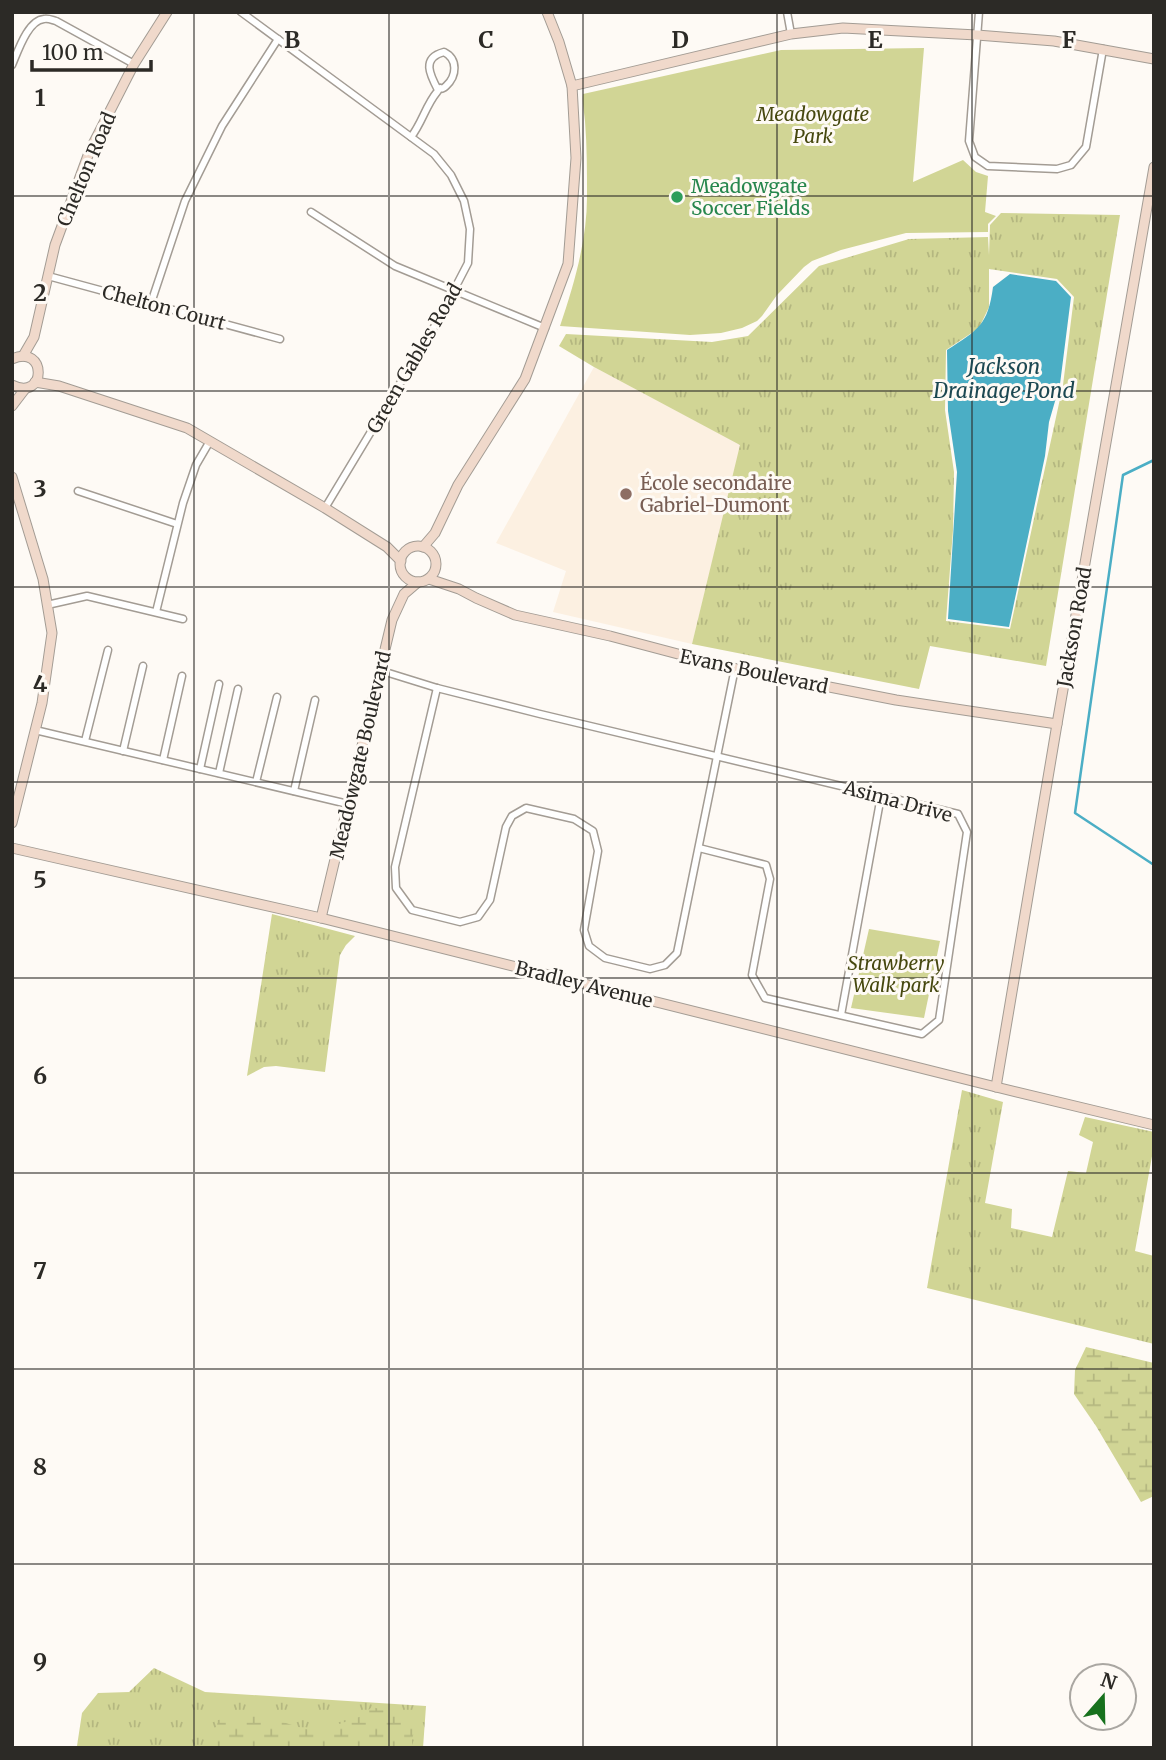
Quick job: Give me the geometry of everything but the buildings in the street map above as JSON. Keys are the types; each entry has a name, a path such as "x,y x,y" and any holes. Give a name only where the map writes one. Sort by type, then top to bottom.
{"street":[{"name":"Chelton Road","path":"37,378 34,337 55,245 90,150 134,64 167,12"},
{"name":"Green Gables Road","path":"241,12 434,154 451,175 464,201 470,229 468,263 440,317 325,508"},
{"path":"423,547 435,533 458,485 526,379 568,264 576,158 572,86 547,12"},
{"path":"787,12 791,34"},
{"path":"979,12 970,141 975,157 988,166 1057,169 1071,165 1086,147 1102,48"},
{"path":"12,65 29,29 44,19 56,21 134,64"},
{"path":"572,86 791,34 843,28 1054,41 1154,59"},
{"path":"151,303 185,201 222,125 278,39"},
{"path":"411,137 438,90 446,86 453,75 454,60 444,52 429,63 438,90"},
{"name":"Jackson Road","path":"996,1087 1154,167"},
{"path":"312,212 395,266 545,328"},
{"name":"Chelton Court","path":"48,276 280,339"},
{"name":"Chelton Road","path":"23,356 34,337"},
{"path":"12,359 23,356 35,362"},
{"path":"12,406 37,378 187,428 403,556"},
{"path":"12,385 25,389"},
{"path":"156,612 177,524 196,465 209,441"},
{"path":"12,477 43,579 52,633 42,703 12,823"},
{"path":"78,491 177,524"},
{"path":"432,552 423,547 413,547 403,556 400,566 404,575 418,582 429,579 437,563 432,552 435,533"},
{"name":"Evans Boulevard","path":"436,569 459,589"},
{"name":"Meadowgate Boulevard","path":"404,575 404,594"},
{"name":"Evans Boulevard","path":"429,579 459,589 515,615 735,668 896,700 1057,724"},
{"name":"Meadowgate Boulevard","path":"321,918 392,620 404,594 418,582"},
{"path":"47,605 87,596 183,619"},
{"path":"85,741 108,650"},
{"path":"123,751 143,666"},
{"path":"437,688 395,867 396,888 412,910 460,922 478,917 489,900 506,827 512,816 526,808 574,819 593,831 598,851 584,930 589,946 605,958 650,969 665,965 677,953 735,668"},
{"name":"Asima Drive","path":"379,670 437,688 958,814 967,832 939,1020 922,1034 765,998 752,975 770,879 766,865 699,848"},
{"path":"163,760 182,676"},
{"path":"200,769 219,684"},
{"path":"219,773 238,690"},
{"path":"256,782 277,697"},
{"path":"294,791 315,700"},
{"path":"35,730 348,804"},
{"path":"841,1015 881,796"},
{"name":"Bradley Avenue","path":"12,848 321,918 1154,1125"}],"shaded area":[{"name":"École secondaire Gabriel-Dumont","path":"594,367 741,445 692,644 553,612 566,571 496,543"}],"green space":[{"name":"Meadowgate Park","path":"924,48 913,182 963,160 976,172 988,176 985,212 996,216 988,224 988,232 906,233 841,250 812,261 804,267 757,321 721,333 690,335 560,326 579,262 585,230 587,149 583,94 781,50"},
{"path":"1001,213 1120,215 1046,666 930,646 919,689 692,644 740,445 559,346 566,334 712,342 748,336 819,266 909,239 988,237 989,255 990,225","holes":["989,269 1057,279 1074,297 1063,385 1010,629 946,621 953,530 954,472 945,410 946,350 979,328 989,307"]},
{"path":"272,914 355,936 340,955 325,1072 276,1066 264,1067 247,1076"},
{"name":"Strawberry Walk park","path":"869,929 940,941 924,1018 851,1008"},
{"path":"962,1090 1003,1102 985,1203 1012,1209 1011,1228 1052,1237 1068,1171 1086,1173 1093,1142 1079,1135 1085,1117 1154,1132 1135,1251 1154,1256 1154,1344 927,1288"},
{"path":"1086,1347 1154,1363 1154,1496 1141,1502 1074,1394 1075,1370"},
{"path":"154,1668 205,1692 426,1706 423,1748 79,1748 77,1746 82,1713 98,1693 129,1692"},
{"path":"372,1707 398,1714 420,1714 412,1748 213,1748 218,1720 262,1715 304,1729 322,1730 362,1716"}],"water":[{"name":"Jackson Drainage Pond","path":"1010,274 1056,281 1071,297 1060,384 1049,422 1045,456 1009,627 948,619 957,472 948,411 947,350 980,325 988,310 993,287"}],"waterway":[{"path":"1154,460 1123,475 1075,813 1154,865"}],"place":[{"name":"Meadowgate Soccer Fields","path":"677,197"},
{"name":"École secondaire Gabriel-Dumont","path":"626,494"}]}
